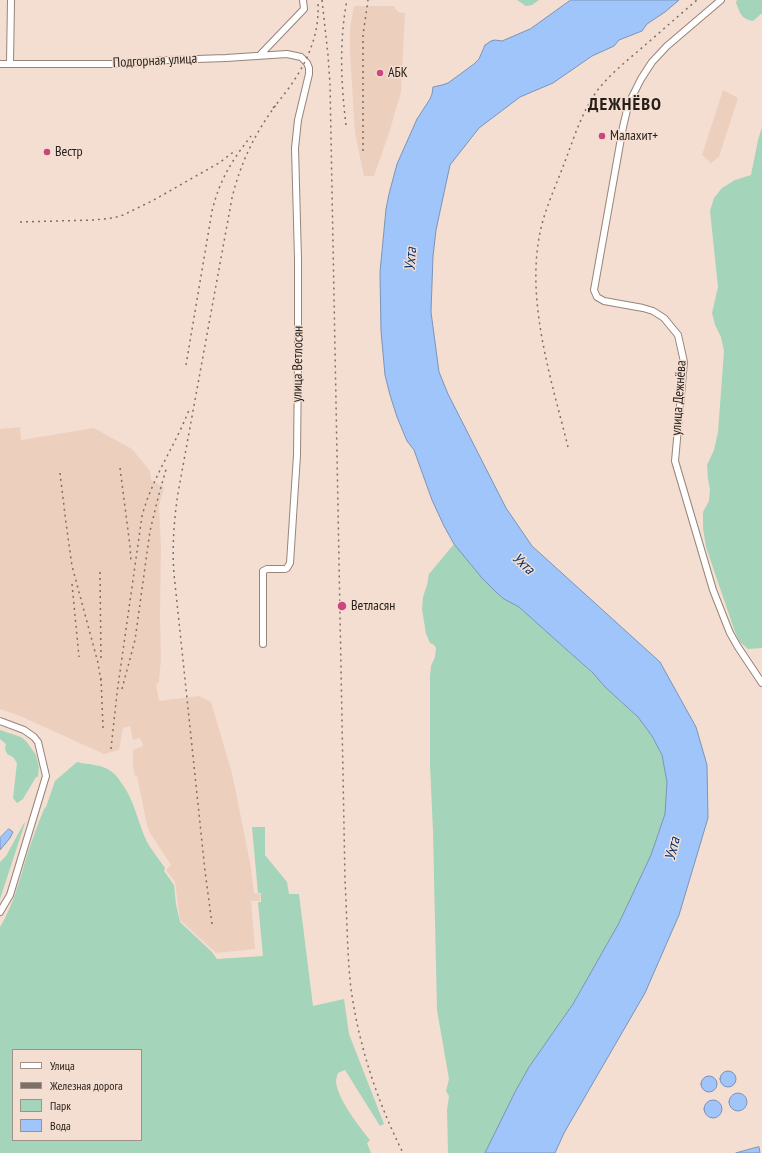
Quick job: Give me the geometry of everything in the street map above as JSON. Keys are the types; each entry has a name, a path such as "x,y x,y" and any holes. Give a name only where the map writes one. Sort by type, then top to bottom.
{"street":[{"path":"10,63 11,0"},
{"path":"260,56 304,9 303,0"},
{"name":"улица Дежнёва","path":"721,0 657,56 644,73 632,98 622,128 594,290 597,297 604,301 654,311 664,318 678,336 684,362 675,461 711,582 724,618 738,647 762,683"},
{"name":"Подгорная улица","path":"0,64 112,64 287,54 301,57 307,64"},
{"name":"улица Ветлосян","path":"263,644 263,571 267,569 285,569 288,566 290,555 297,456 298,259 295,148 298,120 309,68 307,64"},
{"path":"0,721 24,730 34,737 38,742 46,776 10,895 0,912"}],"shaded area":[{"path":"354,6 394,6 398,12 405,13 401,92 374,176 364,176 355,133 350,53 350,28"},
{"path":"723,90 738,98 719,157 711,163 702,155"},
{"path":"20,427 21,440 94,428 132,449 150,471 151,480 164,487 159,506 161,546 161,659 159,682 156,685 159,701 199,696 211,702 232,773 250,862 254,893 261,894 260,901 251,901 255,949 216,953 180,920 175,882 166,870 171,865 150,833 147,825 137,776 135,777 133,766 133,750 143,746 140,738 133,740 130,726 123,728 119,750 104,754 20,716 0,709 0,429"}],"green space":[{"path":"517,0 539,0 532,5 526,6"},
{"path":"737,0 762,0 762,13 753,21 743,17 736,3"},
{"path":"762,127 762,648 748,649 740,642 735,632 706,547 703,528 703,512 709,501 710,489 707,465 714,450 718,432 724,351 721,337 715,325 712,313 718,287 710,211 714,198 722,188 735,180 751,175"},
{"path":"454,544 497,593 504,599 519,607 593,673 605,687 638,717 652,736 662,755 667,782 665,814 651,855 619,923 573,1004 529,1067 485,1153 448,1153 447,1110 449,1096 446,1091 449,1079 437,1010 430,765 430,676 436,648 430,643 426,634 422,609 423,597 429,574"},
{"path":"0,730 21,737 26,741 36,755 39,767 38,777 36,777 23,799 17,803 13,798 17,763 13,757 7,754 5,748 6,744 0,739"},
{"path":"77,762 104,767 115,775 129,796 147,842 165,868 164,871 174,885 180,922 212,952 217,959 263,956 258,902 261,902 261,893 258,893 252,827 265,827 265,855 287,882 289,894 299,894 313,1006 344,999 349,1034 384,1124 380,1126 345,1070 338,1073 336,1082 345,1105 370,1140 367,1143 371,1153 0,1153 0,927 13,900 28,852 55,781"},
{"path":"24,823 0,899 0,862 6,856"}],"water":[{"name":"Ухта","path":"571,0 679,0 647,24 642,31 619,40 614,46 592,56 553,83 520,97 479,128 450,165 436,230 433,256 431,312 439,372 448,394 506,508 532,546 660,662 696,727 707,765 708,818 679,915 645,993 564,1133 555,1153 485,1153 529,1067 573,1004 619,923 651,855 665,814 667,782 662,755 652,736 638,717 605,687 593,673 519,607 504,599 497,593 482,578 454,544 432,500 414,450 407,441 390,395 385,375 381,331 380,272 386,209 397,164 417,119 430,99 433,87 448,83 474,64 479,59 485,45 491,41 502,41 530,29"},
{"path":"9,829 13,832 0,850 0,838"},
{"path":"728,1071 735,1076 736,1079 731,1086 728,1087 721,1082 720,1079 725,1072"},
{"path":"709,1076 716,1081 717,1084 712,1091 709,1092 702,1087 701,1084 706,1077"},
{"path":"734,1093 742,1093 747,1098 745,1109 742,1111 734,1111 729,1106 729,1098"},
{"path":"709,1100 717,1100 722,1105 720,1116 717,1118 709,1118 704,1113 704,1105"},
{"path":"759,1147 760,1153 736,1153"}],"railway":[{"path":"322,0 330,84 345,880 349,962 354,1010 364,1052 377,1093 403,1153"},
{"path":"346,125 343,94 342,47 344,16 347,0"},
{"path":"363,151 363,35 368,0"},
{"path":"568,447 543,344 536,290 536,264 543,219 579,124 588,105 600,87 618,69 697,0"},
{"path":"273,108 291,85 306,60 315,33 318,19 318,4"},
{"path":"212,924 205,871 174,574 174,523 178,493 235,185 249,149 261,127 276,105"},
{"path":"186,365 215,200 227,171 251,136"},
{"path":"20,222 94,220 113,218 123,215 152,201 219,163 236,150"},
{"path":"111,749 117,693 142,516 152,488 189,410"},
{"path":"122,689 135,640 150,531 167,466"},
{"path":"120,468 131,562"},
{"path":"60,473 72,566 98,663 101,682"},
{"path":"100,572 101,660"},
{"path":"72,584 79,657"},
{"path":"101,678 103,728"}],"place":[{"name":"АБК","path":"380,73"},
{"name":"Малахит+","path":"602,136"},
{"name":"Вестр","path":"47,152"},
{"name":"Ветласян","path":"342,606"}],"district":[{"name":"ДЕЖНЁВО","path":"625,105"}]}
